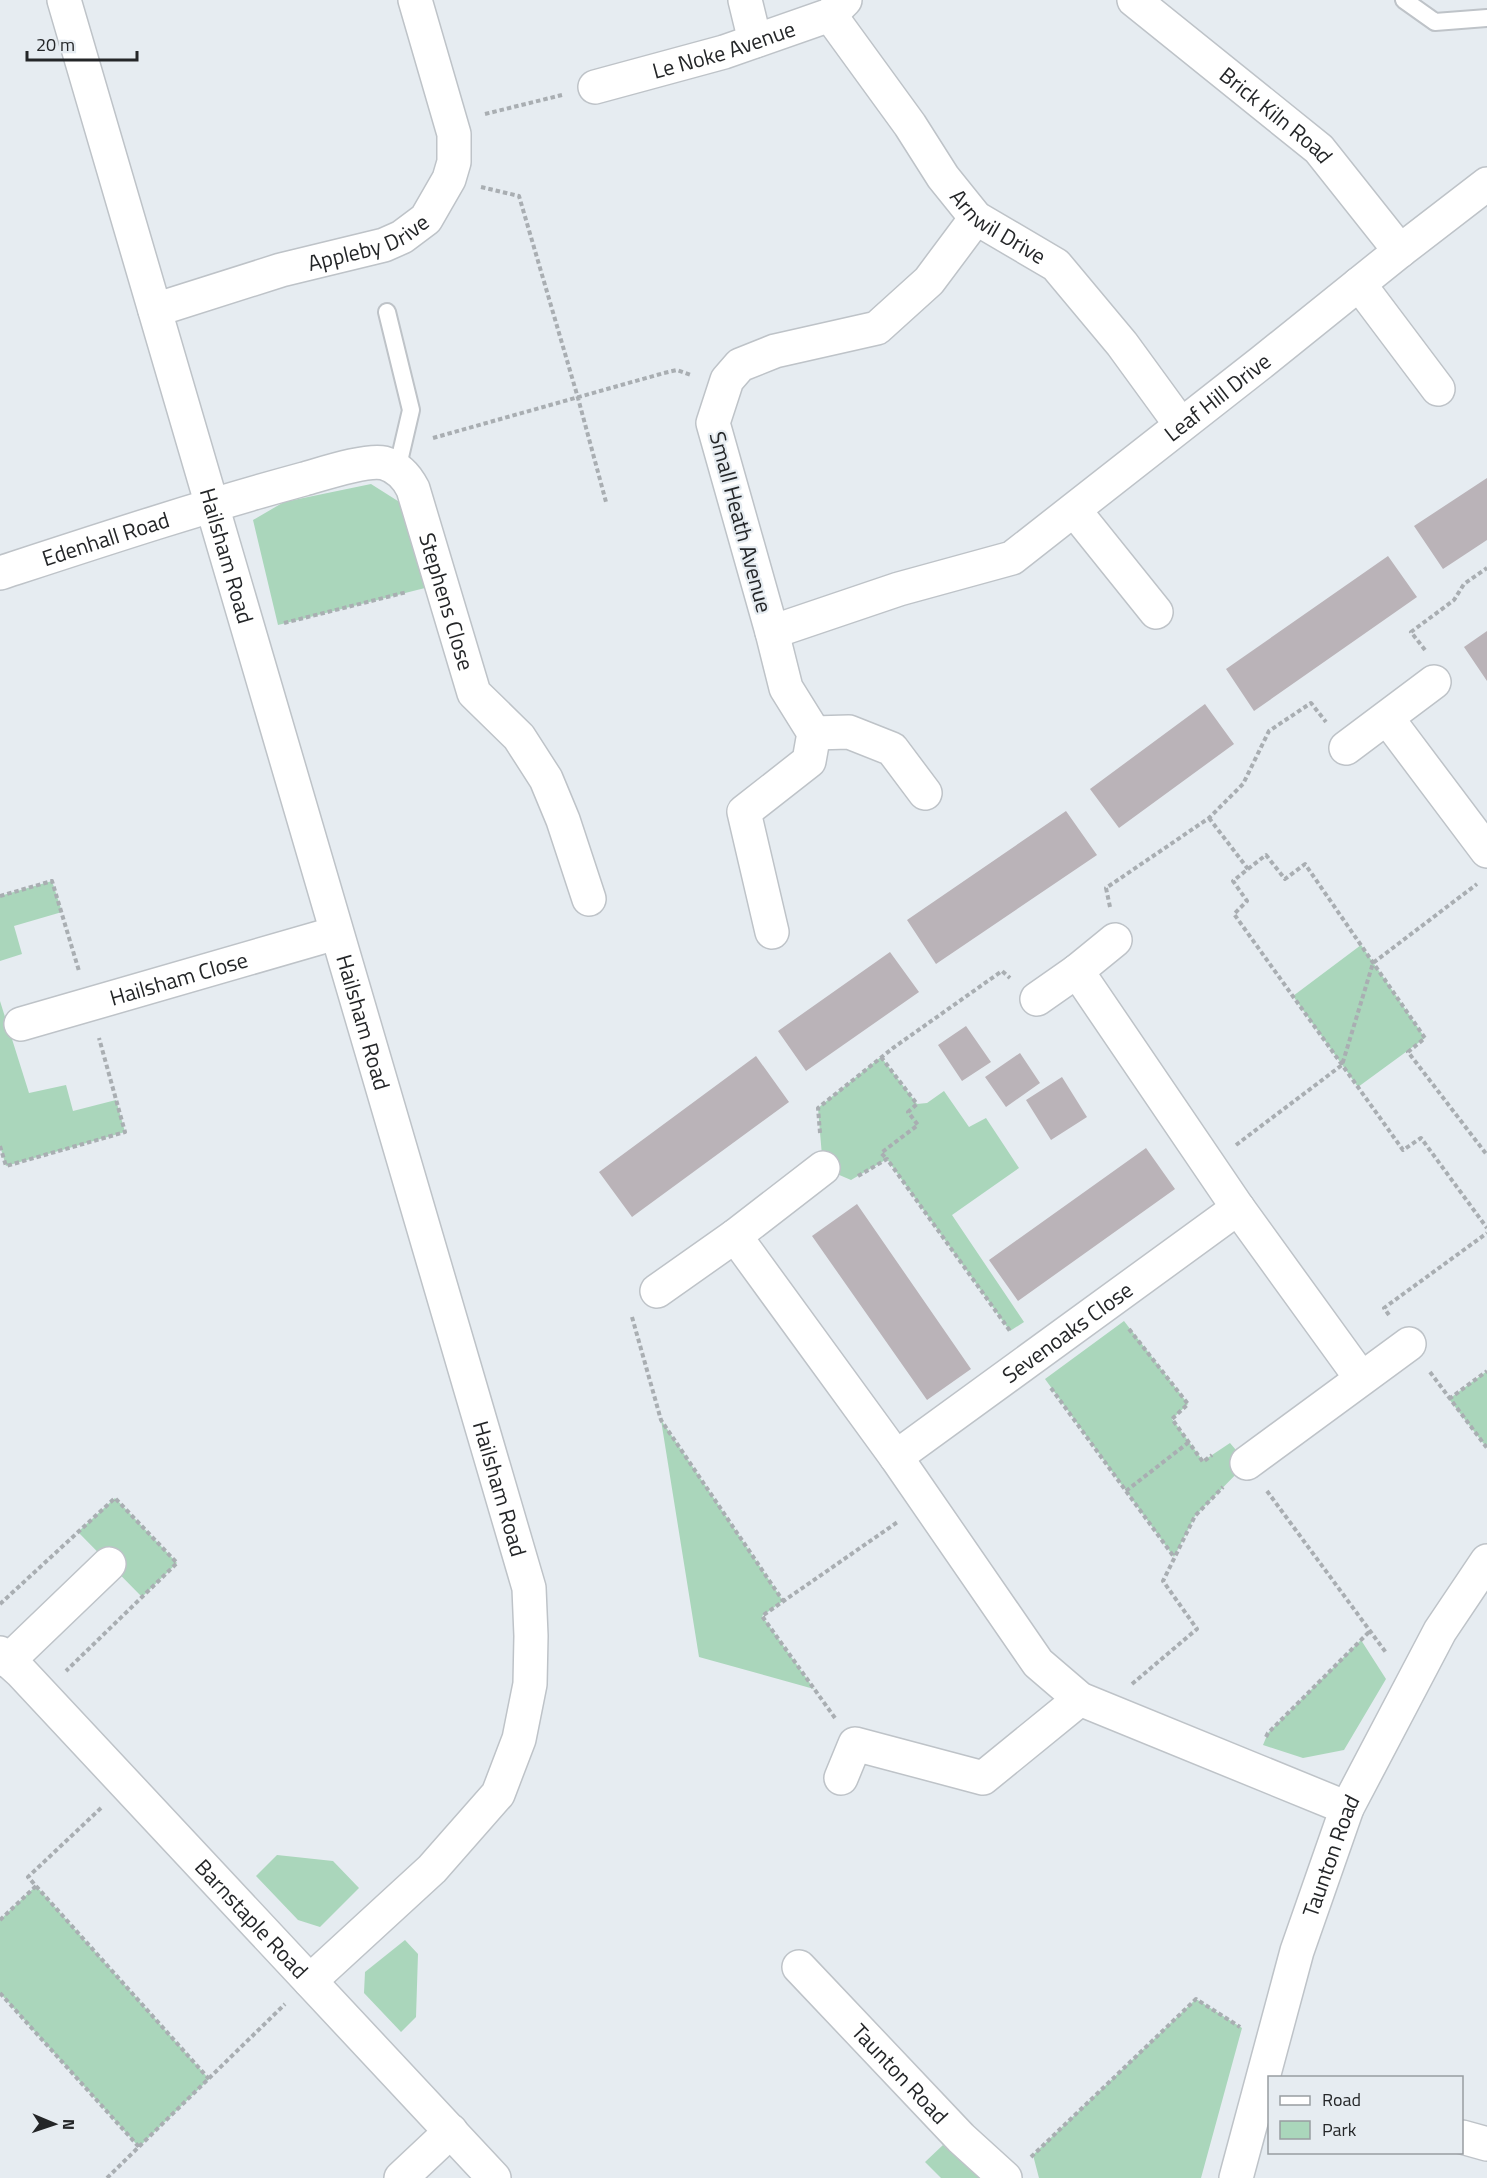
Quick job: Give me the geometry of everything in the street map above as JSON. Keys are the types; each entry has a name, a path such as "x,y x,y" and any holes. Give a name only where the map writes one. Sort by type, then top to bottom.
{"street":[{"name":"Hailsham Road","path":"64,0 529,1588 530,1684 519,1739 498,1794 432,1869 310,1981"},
{"name":"Appleby Drive","path":"155,310 281,270 384,245 402,237 426,219 449,179 454,162 454,134 415,0"},
{"path":"745,0 755,41"},
{"name":"Brick Kiln Road","path":"1134,0 1319,149 1400,251"},
{"name":"Le Noke Avenue","path":"595,87 724,52 837,8"},
{"name":"Arnwil Drive","path":"837,8 943,177 976,218 1056,265 1122,344 1181,425"},
{"name":"Leaf Hill Drive","path":"772,632 899,589 1012,558 1487,184"},
{"name":"Small Heath Avenue","path":"814,733 786,688 713,423 725,385 740,364 775,351 877,328 929,281 976,218"},
{"path":"1359,284 1438,389"},
{"path":"211,504 372,462 384,463 397,470"},
{"name":"Stephens Close","path":"397,470 407,477 413,489 474,693 519,737 546,779 563,820 589,899"},
{"name":"Edenhall Road","path":"0,573 211,504"},
{"path":"1074,510 1156,612"},
{"path":"1346,748 1434,682"},
{"path":"1386,718 1487,851"},
{"path":"772,932 744,812 809,761 814,733 849,732 892,749 925,793"},
{"name":"Hailsham Close","path":"21,1024 336,933"},
{"path":"1037,999 1115,940"},
{"path":"1077,971 1238,1208 1361,1378"},
{"path":"657,1291 735,1236 823,1168"},
{"name":"Sevenoaks Close","path":"896,1457 1238,1208"},
{"path":"735,1236 896,1457 1038,1663 1091,1704 1347,1808"},
{"path":"1246,1463 1408,1344"},
{"name":"Taunton Road","path":"1236,2178 1266,2084 1272,2042 1297,1951 1347,1808 1440,1631 1487,1561"},
{"name":"Barnstaple Road","path":"109,1564 4,1657 21,1672 494,2178"},
{"path":"841,1778 855,1744 983,1778 1091,1704"},
{"name":"Taunton Road","path":"799,1967 961,2138 1005,2178"},
{"path":"401,2178 451,2131"},
{"path":"1463,2139 1487,2145"}],"lane":[{"path":"1404,0 1435,22 1487,18"},
{"path":"387,312 411,410 397,470"}],"path":[{"path":"451,122 595,87"},
{"path":"449,179 519,196 606,502"},
{"path":"397,470 425,440 676,370 725,385"},
{"path":"1434,682 1443,675 1412,632 1454,600 1464,585 1487,568"},
{"path":"249,632 440,584"},
{"path":"1115,940 1106,888 1209,818 1244,784 1269,731 1311,703 1346,748"},
{"path":"1209,818 1248,869"},
{"path":"1487,1155 1408,1052 1425,1038 1305,864 1285,879 1266,855 1233,881 1247,901 1234,914 1403,1150 1421,1138 1487,1228"},
{"path":"0,896 52,881 90,1005 125,1132 6,1166 0,1146"},
{"path":"1209,1166 1342,1065 1373,963 1478,884"},
{"path":"887,1159 851,1180 823,1168 818,1108 881,1057 1002,971 1037,999"},
{"path":"881,1057 917,1104 908,1112 918,1125 881,1153 1174,1557"},
{"path":"1487,1233 1384,1308 1408,1344 1487,1449"},
{"path":"657,1291 631,1318 661,1420 783,1601"},
{"path":"1108,1302 1188,1404 1172,1419 1203,1462 1230,1443 1411,1686"},
{"path":"1449,1399 1487,1371"},
{"path":"1126,1491 1189,1442"},
{"path":"1091,1704 1197,1629 1163,1581 1195,1516 1246,1463"},
{"path":"855,1744 762,1616 927,1502"},
{"path":"1252,1769 1268,1733 1370,1631"},
{"path":"125,1785 28,1877 209,2079"},
{"path":"0,1920 36,1886"},
{"path":"107,2178 310,1981"},
{"path":"0,1993 139,2147"},
{"path":"1005,2178 1034,2155 1196,1999 1242,2028 1272,2042"}],"green space":[{"path":"371,484 401,503 425,588 278,625 253,520 284,502"},
{"path":"52,881 62,912 14,926 22,954 0,961 0,896"},
{"path":"1361,945 1425,1038 1358,1087 1293,996"},
{"path":"0,1001 29,1093 66,1085 73,1111 116,1100 125,1132 6,1166 0,1146"},
{"path":"881,1057 917,1104 927,1103 944,1091 969,1127 986,1118 1019,1168 952,1215 1024,1322 1010,1331 887,1159 851,1180 823,1168 818,1108"},
{"path":"1124,1321 1188,1404 1172,1419 1203,1461 1230,1443 1247,1463 1195,1516 1174,1557 1045,1379"},
{"path":"1487,1371 1487,1448 1449,1399"},
{"path":"661,1420 783,1601 762,1616 814,1689 699,1657"},
{"path":"115,1498 177,1563 142,1597 78,1532"},
{"path":"1361,1640 1386,1679 1344,1750 1303,1758 1263,1745 1268,1733"},
{"path":"277,1855 333,1861 359,1888 320,1927 298,1920 256,1876"},
{"path":"36,1886 209,2079 139,2147 0,1993 0,1920"},
{"path":"405,1940 418,1954 416,2017 401,2032 364,1993 365,1972"},
{"path":"1196,1999 1242,2028 1201,2178 1039,2178 1033,2155"},
{"path":"943,2145 982,2178 941,2178 925,2162"}],"building":[{"path":"1487,478 1487,540 1443,569 1414,526"},
{"path":"1388,556 1417,597 1254,711 1226,669"},
{"path":"1487,631 1487,681 1464,647"},
{"path":"1205,704 1234,744 1119,828 1090,789"},
{"path":"1066,811 1097,855 936,964 907,920"},
{"path":"890,952 919,992 806,1071 778,1031"},
{"path":"966,1026 991,1062 962,1081 938,1045"},
{"path":"1020,1053 1040,1083 1006,1107 985,1077"},
{"path":"756,1056 789,1102 632,1217 599,1172"},
{"path":"1062,1077 1087,1117 1051,1140 1026,1100"},
{"path":"1146,1148 1175,1189 1018,1301 989,1260"},
{"path":"857,1204 971,1369 927,1400 812,1236"}]}
